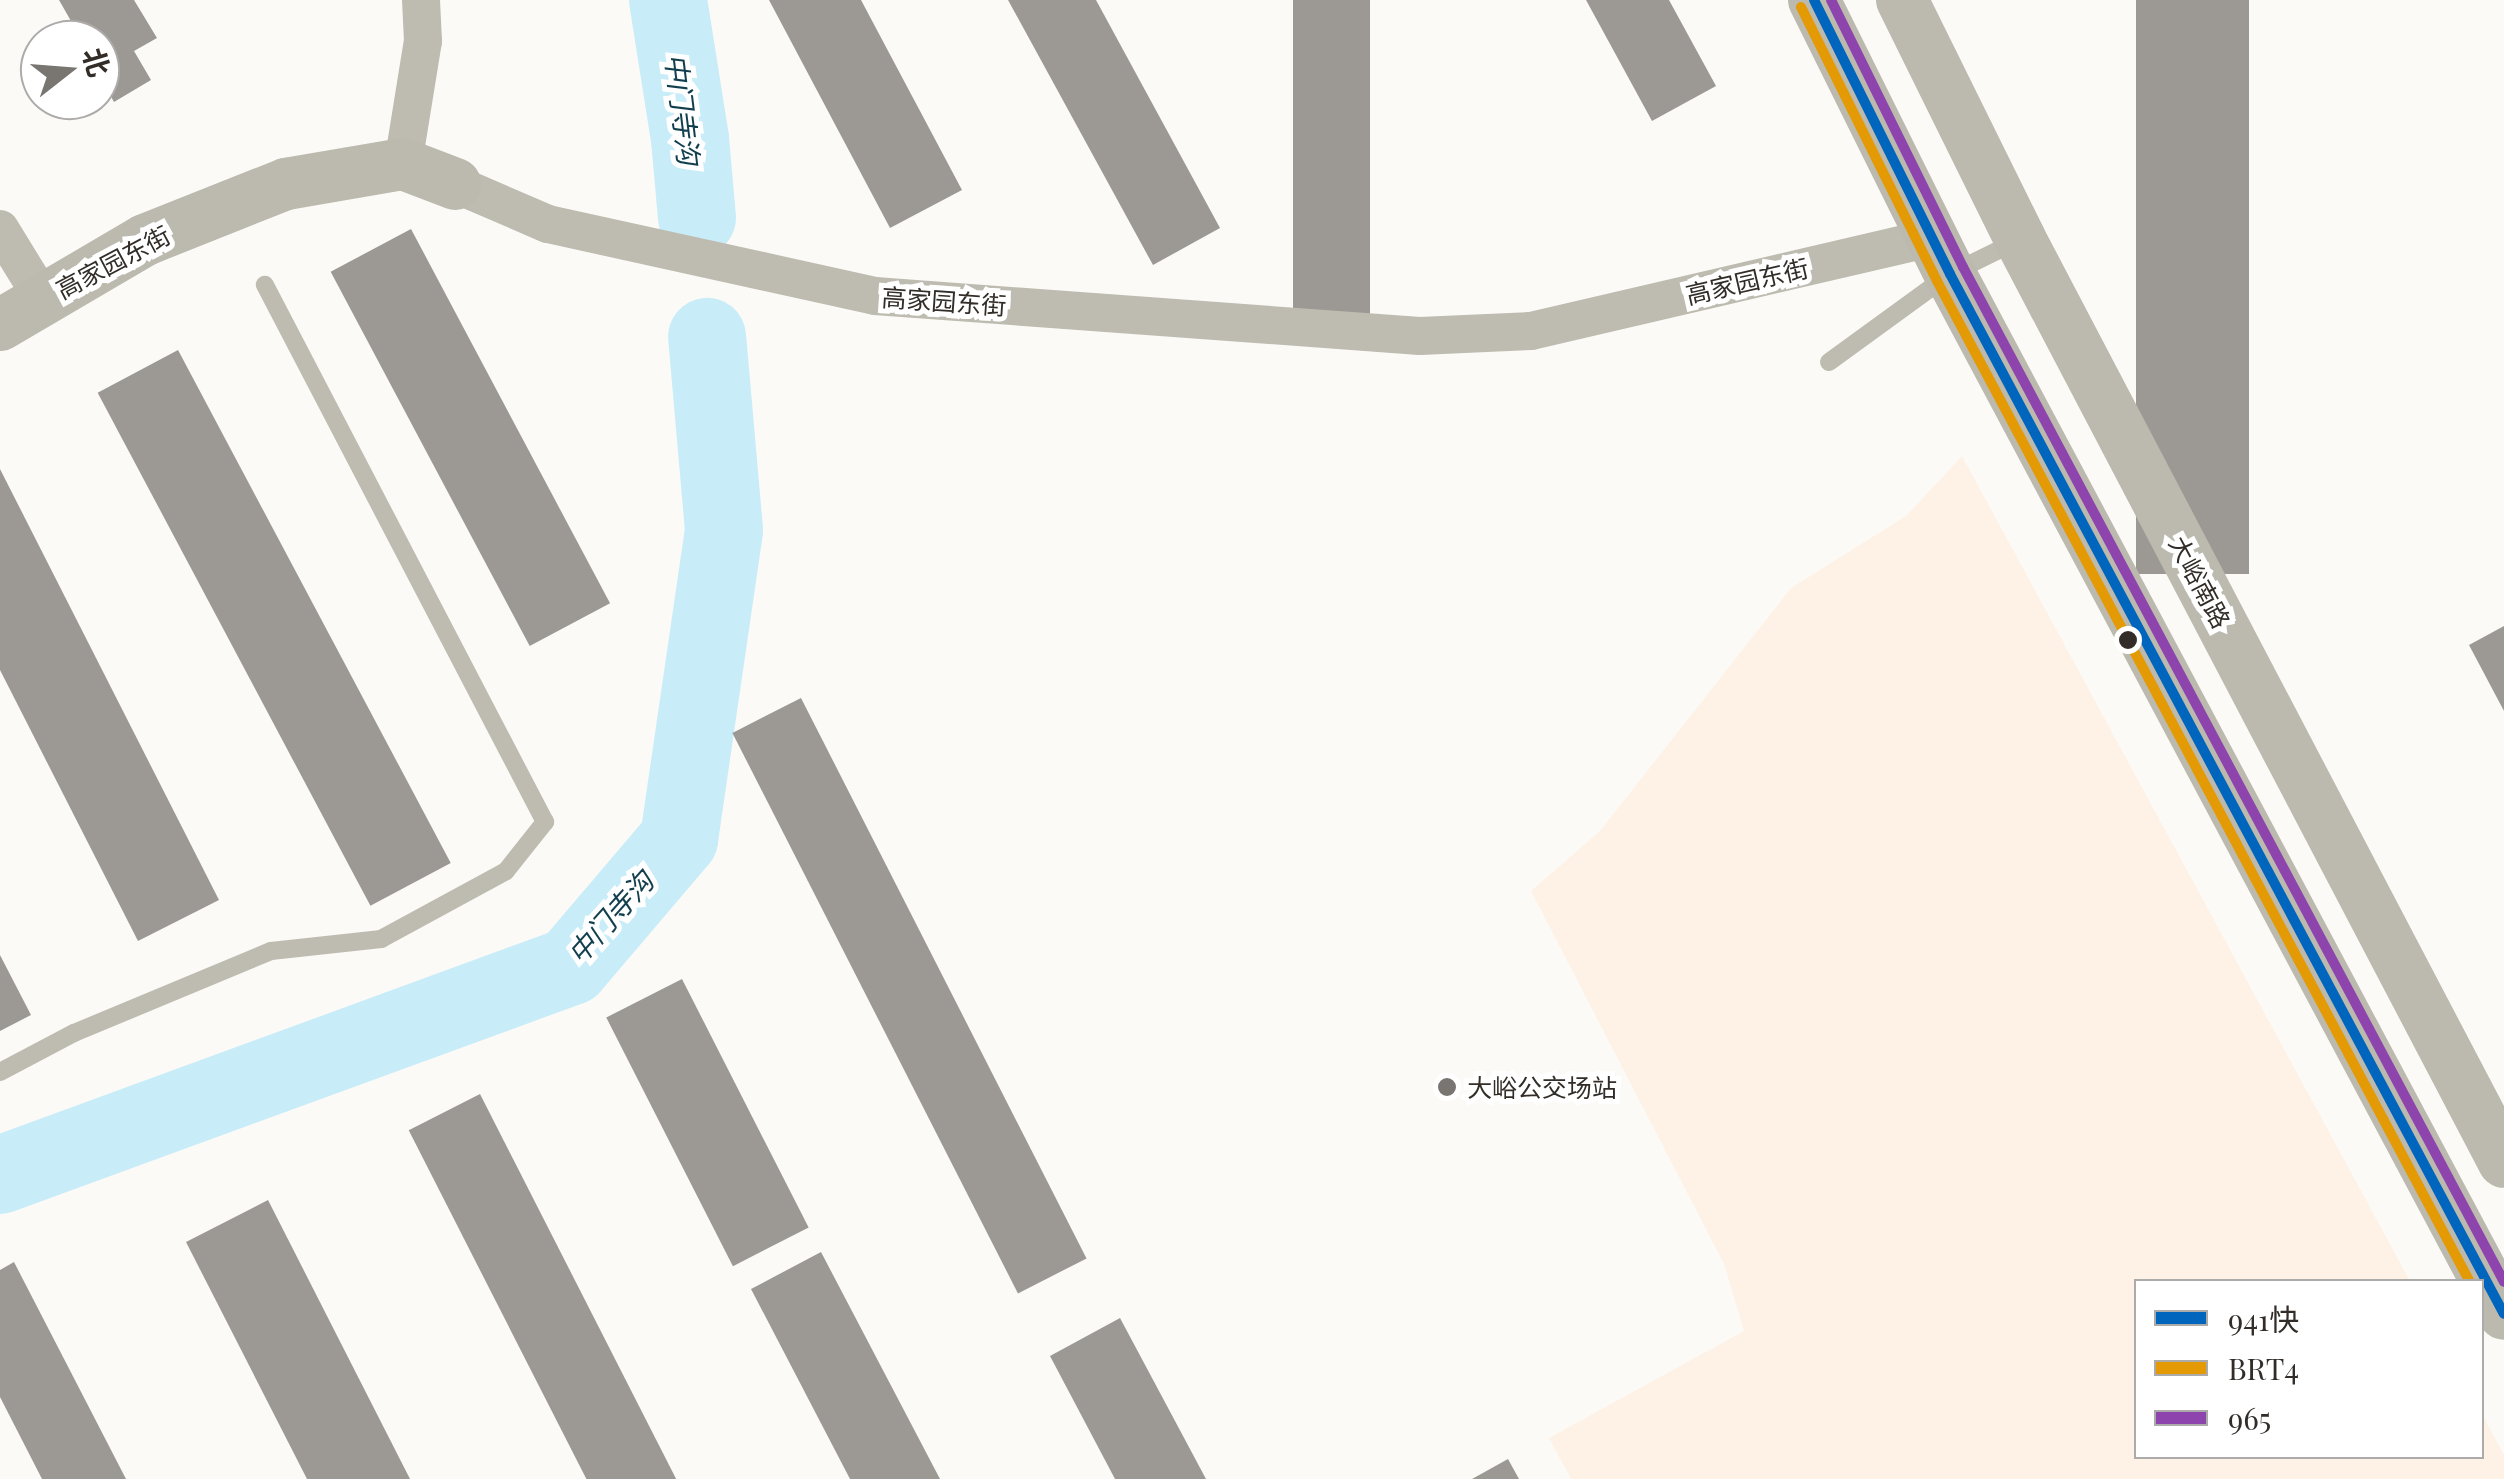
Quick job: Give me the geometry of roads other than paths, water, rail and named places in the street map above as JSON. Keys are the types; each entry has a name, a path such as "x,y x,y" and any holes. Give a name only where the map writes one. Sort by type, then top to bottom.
{"main road":[{"path":"1814,0 1941,256 2504,1314"},
{"name":"大峪南路","path":"1902,0 2020,239 2504,1162"},
{"name":"高家园东街","path":"22,312 145,240 286,184 403,164 456,184"}],"street":[{"path":"403,164 423,41 421,0"},
{"name":"高家园东街","path":"456,184 548,224 875,296 1420,336 1531,332 1941,256"},
{"path":"0,229 22,312"}],"lane":[{"path":"1829,362 1941,256 2020,239"},
{"path":"0,1072 74,1033 271,950 381,940 506,871 545,822 265,285"}],"waterway":[{"name":"中门寺沟","path":"668,0 690,139 697,218"},
{"name":"中门寺沟","path":"0,1175 571,966 679,839 724,530 707,337"}],"place":[{"name":"大峪公交场站","path":"1447,1087"}]}
